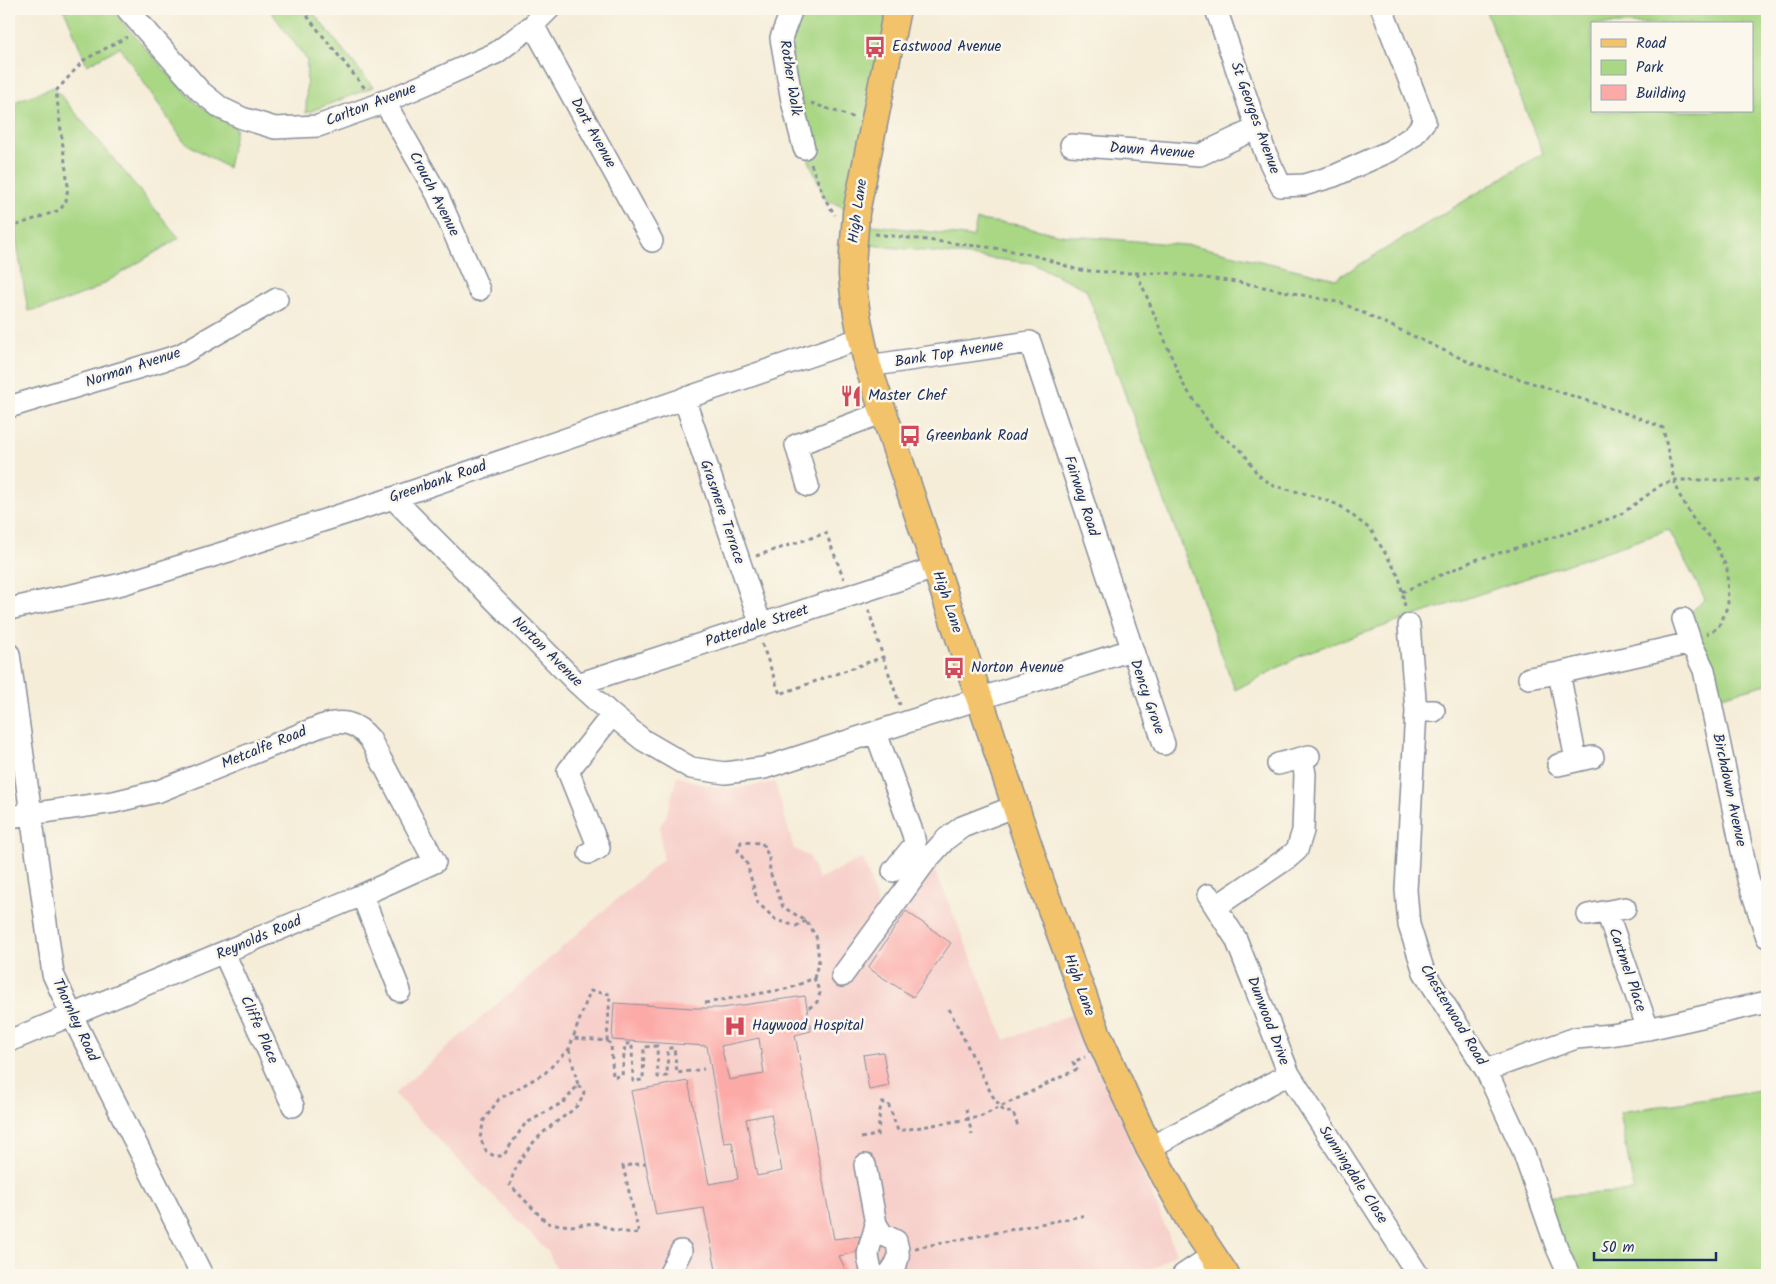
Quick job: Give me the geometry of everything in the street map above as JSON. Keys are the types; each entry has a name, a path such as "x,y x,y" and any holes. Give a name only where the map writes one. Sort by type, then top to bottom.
{"main road":[{"name":"High Lane","path":"897,9 856,213 854,237 852,276 868,366 1042,885 1104,1049 1148,1148 1188,1218 1219,1265"}],"street":[{"name":"Carlton Avenue","path":"127,9 200,91 221,108 242,118 275,128 318,126 381,103 496,53 533,25 549,9"},
{"name":"Rother Walk","path":"792,9 781,38 791,97 804,148"},
{"name":"St Georges Avenue","path":"1216,9 1265,152 1281,186 1304,185 1334,176 1390,151 1413,136 1425,122 1382,9"},
{"name":"Dart Avenue","path":"533,25 652,241"},
{"name":"Crouch Avenue","path":"381,103 437,194 479,290"},
{"name":"Dawn Avenue","path":"1071,145 1200,155 1257,128"},
{"name":"Norman Avenue","path":"9,407 180,355 278,300"},
{"name":"Greenbank Road","path":"9,609 122,584 393,498 862,338"},
{"name":"Bank Top Avenue","path":"868,366 1030,342"},
{"name":"Fairway Road","path":"1030,342 1131,650"},
{"name":"Grasmere Terrace","path":"684,398 739,562 758,626"},
{"path":"808,486 796,445 884,412"},
{"name":"Norton Avenue","path":"393,498 578,684 612,715 643,740 691,768 726,773 764,768 1131,650"},
{"name":"Patterdale Street","path":"578,684 935,568"},
{"name":"Birchdown Avenue","path":"1683,619 1691,643 1704,670 1748,879 1767,937"},
{"name":"Chesterwood Road","path":"1408,625 1425,711 1406,890 1409,926 1424,972 1486,1070 1522,1148 1557,1248 1569,1275"},
{"path":"1530,678 1691,643"},
{"name":"Dency Grove","path":"1131,650 1164,744"},
{"name":"Thornley Road","path":"9,654 53,974 72,1016 202,1275"},
{"path":"1559,673 1575,761"},
{"path":"589,853 599,848 568,771 612,715"},
{"name":"Metcalfe Road","path":"9,817 114,802 159,791 321,726 334,722 343,722 363,730 370,739 430,852"},
{"path":"876,733 915,844 893,871"},
{"name":"Dunwood Drive","path":"1148,1148 1289,1074 1236,938 1212,901 1297,850 1304,831 1305,757 1278,764"},
{"path":"842,976 926,861 946,839 962,827 1016,806"},
{"name":"Reynolds Road","path":"9,1041 362,895 434,862 430,852"},
{"path":"362,895 400,991"},
{"name":"Cartmel Place","path":"1606,912 1648,1029"},
{"name":"Cliffe Place","path":"224,953 293,1106"},
{"path":"1486,1070 1576,1038 1611,1036 1767,1002"},
{"name":"Sunningdale Close","path":"1289,1074 1418,1275"},
{"path":"865,1165 876,1224 867,1256 873,1275"},
{"path":"876,1224 882,1234 896,1241 899,1251 900,1257 888,1275"},
{"path":"669,1275 681,1251"},
{"path":"1183,1275 1219,1265"}],"path":[{"path":"303,9 310,20 381,103"},
{"path":"9,228 60,210 66,201 68,186 56,91 84,60 144,28"},
{"path":"791,97 874,124"},
{"path":"804,148 825,199 854,237 1003,249 1040,257 1078,270 1167,273 1244,282 1342,303 1471,363 1637,417 1663,428 1674,480 1680,496 1695,522 1714,540 1727,568 1728,605 1718,628 1691,643"},
{"path":"1137,273 1183,384 1213,429 1243,452 1258,475 1274,486 1307,494 1339,505 1371,530 1399,576 1408,625"},
{"path":"1755,480 1767,474"},
{"path":"1402,592 1475,560 1571,532 1620,515 1661,485 1674,480 1755,480 1767,485"},
{"path":"739,562 826,533 857,594 883,656 906,723"},
{"path":"758,626 780,694 883,656"},
{"path":"806,921 796,926 776,920 758,903 747,864 738,851 741,842 762,843 769,857 770,872 783,907 806,921 816,936 819,960 814,978 820,993 817,1002 809,1008"},
{"path":"705,1003 791,988 814,978"},
{"path":"578,1085 565,1101 525,1124 503,1156 494,1156 486,1151 480,1138 484,1120 499,1099 545,1073 569,1049 590,991 610,994 607,1041"},
{"path":"949,1009 992,1095 1004,1112 1013,1112 1018,1127"},
{"path":"573,1038 607,1041 611,1044 614,1077 622,1076 625,1044 632,1044 633,1081 643,1080 644,1047 657,1046 658,1077 667,1076 668,1048 674,1048 677,1073 704,1069"},
{"path":"569,1049 578,1085 584,1092 583,1100 535,1141 513,1172 510,1184 547,1223 570,1226 595,1223 614,1230 639,1234 623,1166 646,1163"},
{"path":"861,1138 877,1135 880,1128 880,1108 882,1103 888,1104 898,1131 980,1117 1077,1069 1073,1062 1104,1049"},
{"path":"966,1109 970,1119 972,1135"},
{"path":"899,1251 1087,1215"}],"shaded area":[{"name":"Haywood Hospital","path":"677,776 700,784 730,789 775,782 794,849 810,857 818,879 863,858 880,911 931,864 944,891 1005,1040 1077,1012 1176,1253 1144,1275 560,1275 548,1252 394,1094 663,859 660,826 666,817"}],"green space":[{"path":"64,9 111,9 197,104 236,128 228,168 184,142 120,47 87,65"},
{"path":"269,9 310,9 373,87 306,113 307,60"},
{"path":"792,9 897,9 856,213 825,199 804,148 792,101"},
{"path":"1485,9 1767,9 1767,684 1710,699 1683,619 1705,599 1669,530 1308,652 1235,690 1086,289 1031,263 853,243 856,223 973,237 977,220 1020,225 1060,235 1197,246 1336,279 1543,153"},
{"path":"54,87 179,238 93,290 51,306 28,311 9,193 9,104"},
{"path":"1767,1090 1767,1275 1569,1275 1539,1197 1634,1191 1620,1112"}],"building":[{"path":"906,911 951,943 913,997 868,968"},
{"path":"805,996 811,1031 795,1035 834,1239 860,1236 856,1252 839,1256 848,1275 735,1275 735,1271 717,1275 704,1208 656,1215 631,1091 688,1081 709,1184 738,1179 732,1142 724,1143 707,1046 612,1040 614,1003 722,1008","holes":["759,1038 764,1074 729,1080 721,1046","771,1114 782,1171 757,1176 746,1119"]},
{"path":"883,1052 889,1086 869,1090 863,1055"}],"place":[{"name":"Eastwood Avenue","path":"875,47"},
{"name":"Master Chef","path":"851,396"},
{"name":"Greenbank Road","path":"910,436"},
{"name":"Norton Avenue","path":"954,668"},
{"name":"Haywood Hospital","path":"735,1026"}]}
